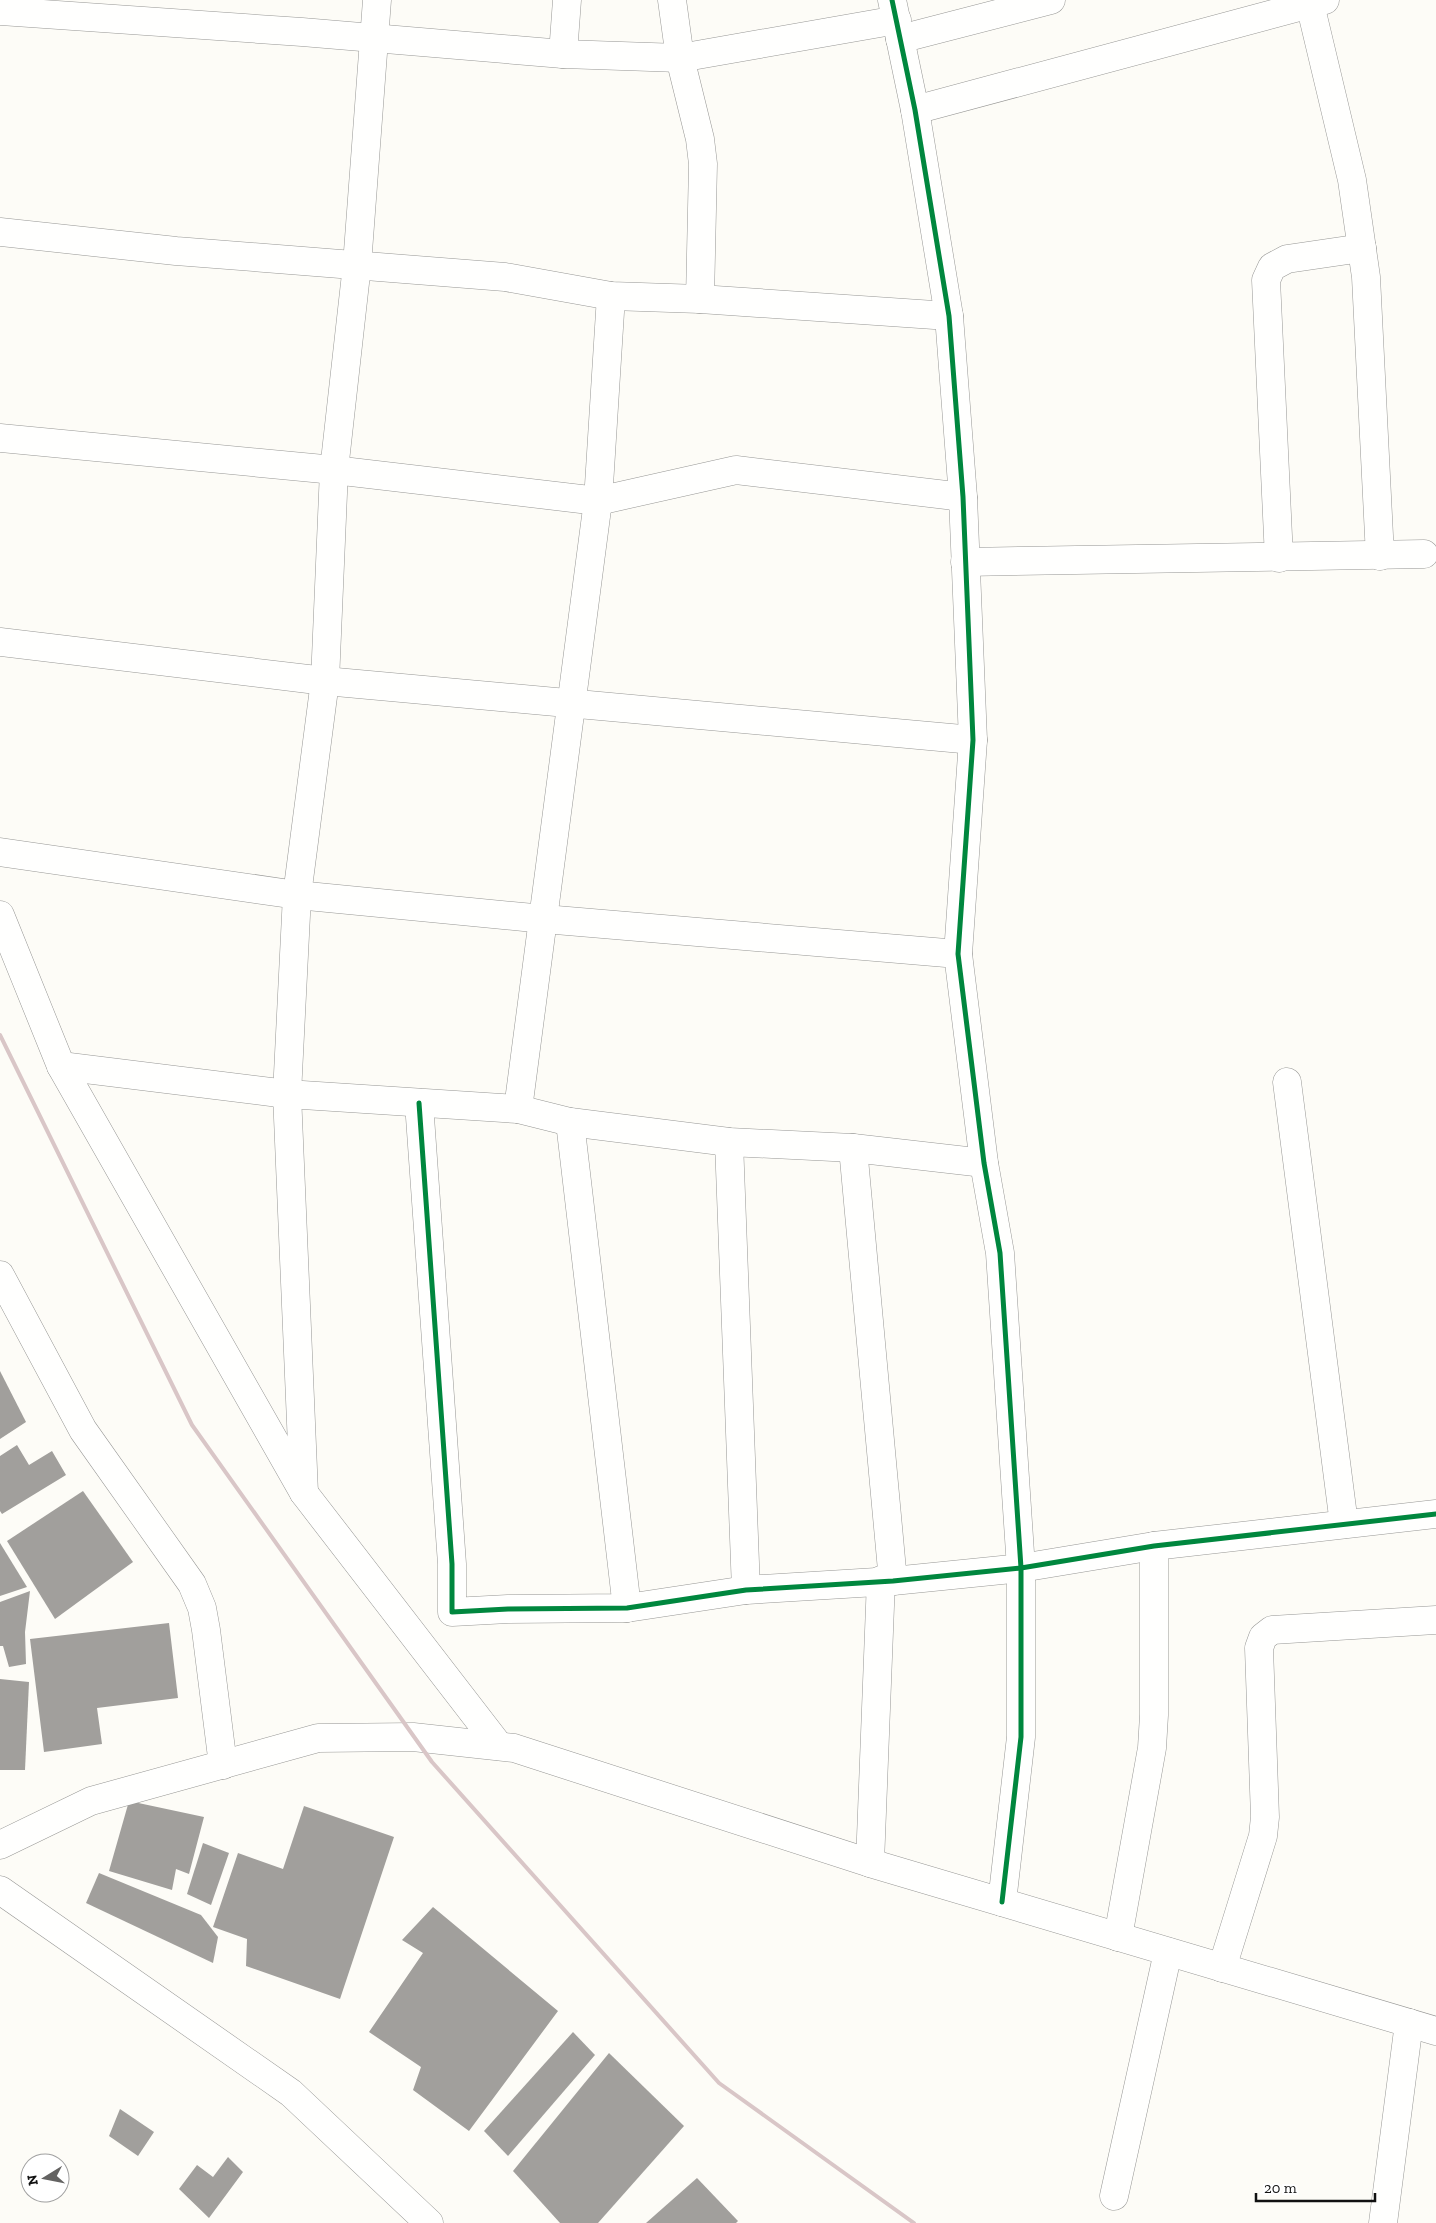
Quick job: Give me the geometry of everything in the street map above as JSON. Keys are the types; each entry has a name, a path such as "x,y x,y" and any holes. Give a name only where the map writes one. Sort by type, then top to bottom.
{"street":[{"path":"304,1493 286,1094 297,895 326,680 334,470 357,265 377,0"},
{"path":"563,54 566,0"},
{"path":"672,0 680,58 700,139 703,164 700,299"},
{"path":"0,11 374,38 563,54 680,58 896,20 1051,0"},
{"path":"915,110 1318,2 1352,180 1366,277 1380,556"},
{"path":"896,20 915,110 949,316 963,497 973,740 958,954 984,1163 1000,1253 1021,1568 1021,1738 1002,1902"},
{"path":"0,232 176,251 505,278 611,296 700,299 949,316"},
{"path":"1279,558 1266,280 1272,267 1287,259 1362,248"},
{"path":"518,1109 598,501 611,296"},
{"path":"0,438 334,470 598,501 736,470 963,497"},
{"path":"966,562 1424,554"},
{"path":"0,642 326,680 973,740"},
{"path":"0,852 297,895 544,919 958,954"},
{"path":"0,915 60,1066 304,1493 499,1746"},
{"path":"60,1066 286,1094 518,1109 570,1122 729,1142 852,1148 984,1163"},
{"path":"1287,1082 1344,1524"},
{"path":"419,1103 452,1564 452,1612 508,1609 627,1608 746,1590 887,1581 1021,1568 1154,1546 1436,1514"},
{"path":"570,1122 627,1608"},
{"path":"729,1142 746,1590"},
{"path":"852,1148 887,1581 870,1864"},
{"path":"0,1275 83,1430 192,1584 202,1608 223,1764"},
{"path":"1118,1937 1152,1748 1154,1715 1154,1546"},
{"path":"1222,1968 1263,1836 1265,1817 1259,1648 1263,1637 1272,1630 1436,1620"},
{"path":"0,1845 91,1801 318,1738 413,1737 499,1746 514,1748 870,1864 1436,2032"},
{"path":"0,1890 291,2093 429,2223"},
{"path":"1114,2196 1168,1952"},
{"path":"1383,2223 1409,2024"}],"building":[{"path":"0,1371 26,1422 0,1439"},
{"path":"17,1445 29,1465 52,1451 66,1475 2,1514 0,1511 0,1456"},
{"path":"83,1491 133,1562 55,1619 7,1541"},
{"path":"0,1543 27,1587 0,1596"},
{"path":"30,1591 25,1632 26,1664 9,1667 3,1646 0,1646 0,1602"},
{"path":"169,1623 178,1698 97,1708 102,1744 44,1752 30,1639"},
{"path":"0,1679 29,1682 25,1770 0,1770"},
{"path":"129,1801 204,1817 189,1874 176,1869 172,1890 109,1871"},
{"path":"304,1806 394,1837 340,1999 246,1966 247,1939 213,1927 238,1853 283,1869"},
{"path":"203,1843 229,1853 211,1905 187,1894"},
{"path":"99,1873 201,1915 218,1937 213,1963 86,1903"},
{"path":"433,1907 558,2011 469,2131 413,2090 421,2067 369,2032 423,1953 402,1940"},
{"path":"573,2032 595,2055 508,2156 484,2131"},
{"path":"609,2053 684,2126 598,2223 560,2223 513,2171"},
{"path":"120,2109 154,2132 138,2156 109,2136"},
{"path":"228,2157 243,2172 209,2218 179,2189 197,2165 213,2177"},
{"path":"697,2178 738,2221 736,2223 646,2223"}],"railway":[{"path":"0,1035 192,1425 432,1762 719,2083 914,2223"}],"cycle path":[{"path":"892,0 915,110 949,316 963,497 973,740 958,954 984,1163 1000,1253 1021,1568 1021,1737 1002,1902"},
{"path":"419,1103 452,1564 452,1612 508,1609 627,1608 746,1590 893,1581 1021,1568 1154,1546 1436,1514"}]}
